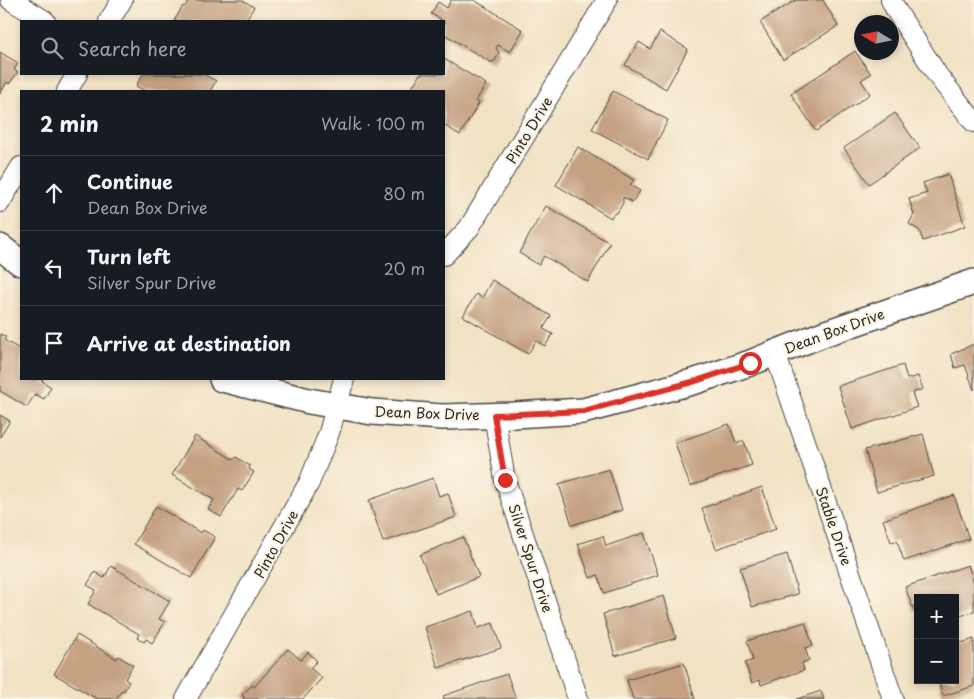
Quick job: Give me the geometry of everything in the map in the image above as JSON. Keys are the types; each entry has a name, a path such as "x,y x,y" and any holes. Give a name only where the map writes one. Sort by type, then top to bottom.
{"street":[{"path":"12,0 44,20"},
{"path":"110,20 122,0"},
{"name":"Pinto Drive","path":"445,254 469,228 607,0"},
{"path":"891,0 896,12 938,76 974,122"},
{"path":"68,90 76,75"},
{"path":"0,202 20,169"},
{"path":"0,247 20,262"},
{"name":"Dean Box Drive","path":"226,380 309,401 372,412 434,416 584,411 696,381 750,363 823,334 974,282"},
{"name":"Stable Drive","path":"775,353 893,699"},
{"name":"Pinto Drive","path":"186,699 309,484 329,433 344,380"},
{"name":"Silver Spur Drive","path":"494,415 505,480 578,699"}],"building":[{"path":"189,0 242,0 254,7 246,20 175,20 183,6 185,7"},
{"path":"451,0 474,0 523,30 510,52 498,45 496,48 499,53 495,61 490,62 445,35 445,20 440,20 431,14 438,2 447,8"},
{"path":"796,0 823,0 838,26 783,60 760,22"},
{"path":"660,32 688,49 666,89 625,65 639,42 650,49"},
{"path":"0,52 18,63 14,70 18,72 9,84 7,82 0,94"},
{"path":"854,52 854,60 861,60 871,74 861,80 870,94 816,131 791,94"},
{"path":"445,60 486,84 476,101 479,103 460,135 445,126 445,90 411,90 419,75 445,75"},
{"path":"142,75 205,75 216,81 211,90 143,90 136,86"},
{"path":"613,91 668,120 648,159 592,129"},
{"path":"895,113 920,148 869,184 844,148"},
{"path":"578,147 634,180 630,185 640,191 632,202 623,197 623,203 617,213 613,214 611,218 556,185"},
{"path":"948,174 965,226 923,241 919,230 909,224 914,214 909,199 927,193 923,183"},
{"path":"546,206 610,243 588,282 544,256 539,265 519,253"},
{"path":"492,280 551,316 543,329 553,334 545,346 536,341 528,354 463,316 476,294 482,298"},
{"path":"0,334 6,337 4,340 20,349 20,380 42,380 51,387 44,399 35,394 27,407 0,391"},
{"path":"974,344 974,390 965,365 955,368 951,354"},
{"path":"903,365 907,379 918,376 923,389 912,393 917,407 852,429 838,386"},
{"path":"0,415 10,421 0,437"},
{"path":"729,424 736,443 744,441 752,465 690,486 675,443"},
{"path":"923,434 934,476 877,492 865,450"},
{"path":"195,436 234,460 236,457 250,466 249,469 254,472 242,491 238,489 221,517 208,509 214,500 172,475"},
{"path":"609,469 622,510 572,525 559,484"},
{"path":"433,478 439,496 448,493 456,517 383,542 369,500"},
{"path":"762,487 776,529 716,549 702,508"},
{"path":"954,495 969,539 904,561 897,541 891,542 883,520"},
{"path":"156,506 201,533 203,530 215,537 191,578 134,544"},
{"path":"644,533 658,575 604,593 598,575 590,578 578,544 603,536 606,546"},
{"path":"463,537 479,577 436,594 420,555"},
{"path":"787,554 798,594 752,607 740,568"},
{"path":"968,565 974,583 974,611 959,617 959,594 914,594 914,611 905,587"},
{"path":"111,566 170,601 159,619 165,622 152,643 146,639 144,642 137,638 139,634 88,604 96,590 87,585 95,572 104,578"},
{"path":"664,596 676,638 615,656 603,614"},
{"path":"473,611 478,628 493,623 501,648 438,668 425,627"},
{"path":"805,622 813,646 805,648 809,660 802,663 804,670 761,685 760,680 752,683 745,663 753,660 747,641"},
{"path":"77,635 117,659 118,656 133,665 125,679 129,682 116,699 97,699 54,674"},
{"path":"974,639 974,686 943,696 939,684 959,684 959,644"},
{"path":"288,649 301,660 308,652 317,661 310,668 322,678 303,699 243,699 242,695 252,685 254,687"},
{"path":"684,663 695,699 633,699 627,680"},
{"path":"507,674 516,699 444,699 443,696"},
{"path":"821,691 824,699 797,699"}],"route":[{"path":"505,480 494,415 584,411 696,381 750,363"}]}
